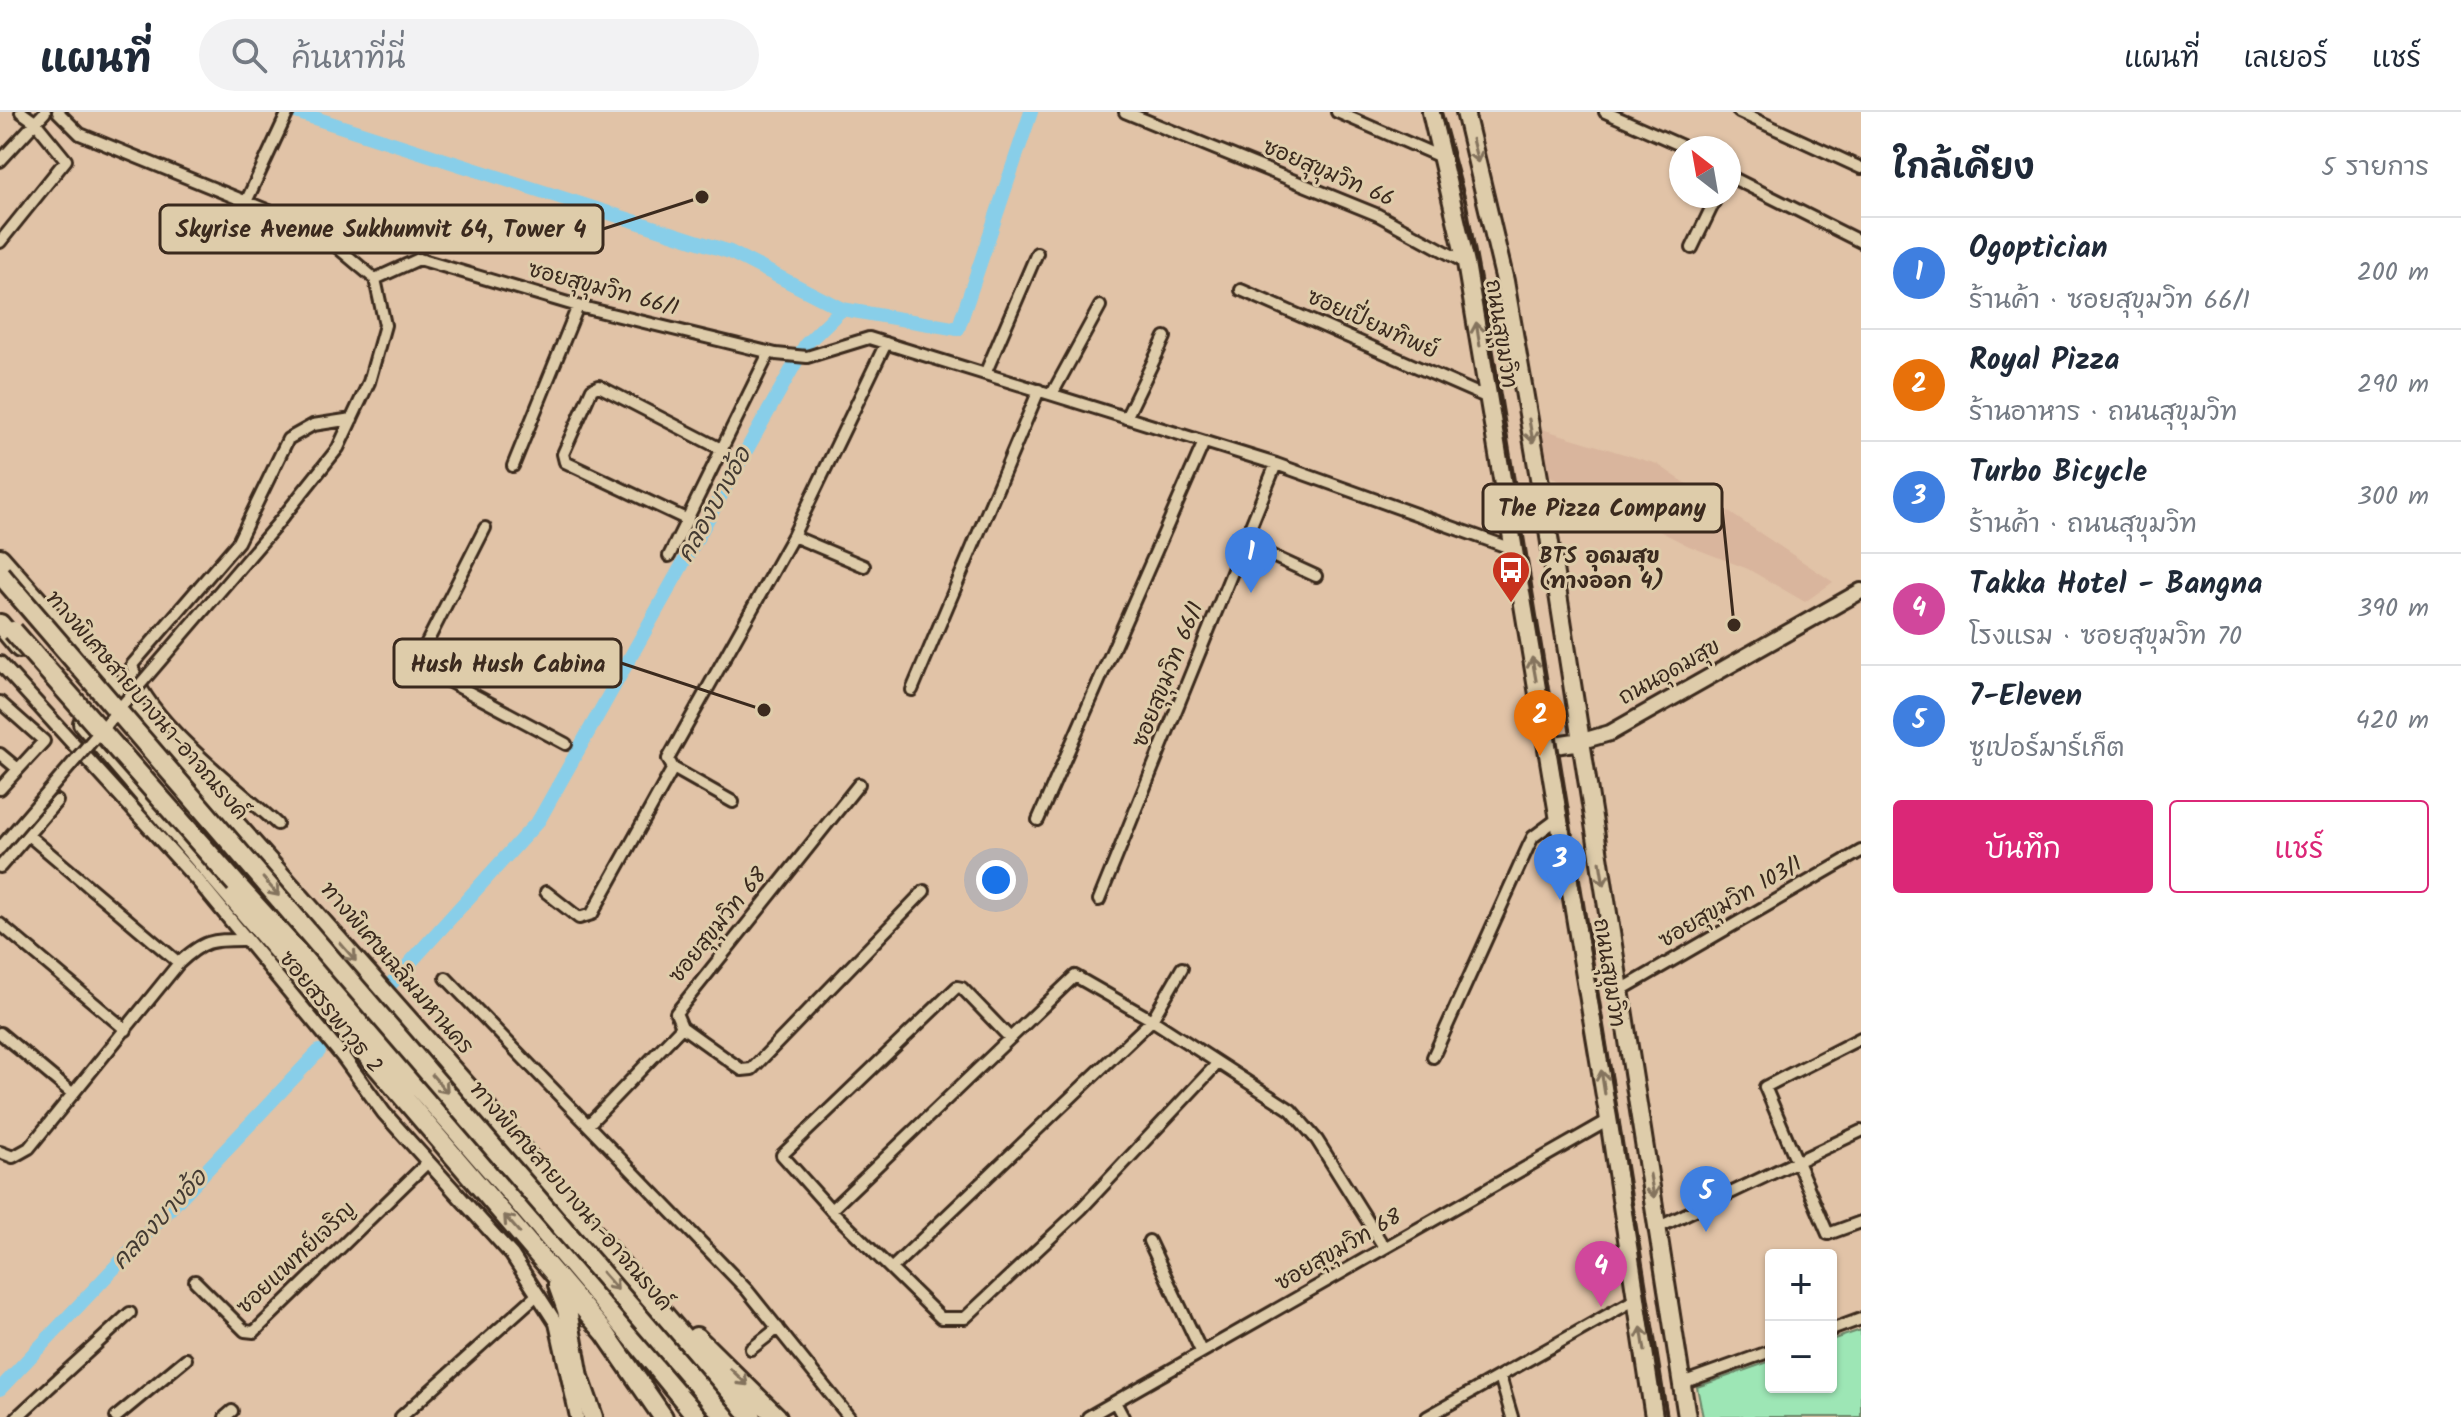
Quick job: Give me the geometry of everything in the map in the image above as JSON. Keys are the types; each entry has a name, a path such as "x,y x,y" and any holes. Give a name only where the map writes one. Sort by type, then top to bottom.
{"highway":[{"name":"ทางพิเศษเฉลิมมหานคร","path":"0,558 752,1417"},
{"name":"ทางพิเศษสายบางนา-อาจณรงค์","path":"0,574 725,1417"},
{"name":"ทางพิเศษสายบางนา-อาจณรงค์","path":"0,615 4,626 166,808 421,1087 620,1320 697,1417"},
{"path":"4,626 250,922 605,1333 663,1417"},
{"path":"552,1270 567,1310 579,1377 593,1417"},
{"path":"640,1287 742,1379 777,1417"}],"main road":[{"name":"ถนนสุขุมวิท","path":"1431,112 1445,159 1466,263 1560,817 1654,1416"},
{"name":"ถนนสุขุมวิท","path":"1465,112 1505,281 1582,741 1686,1412"},
{"name":"ถนนอุดมสุข","path":"1582,741 1610,733 1861,591"},
{"path":"1548,746 1582,741"},
{"path":"1609,1120 1639,1112"}],"street":[{"path":"0,242 66,160 35,122 21,112"},
{"path":"0,161 45,112"},
{"path":"0,848 274,528 338,448 369,382 385,325 375,279 318,231 80,134 58,112"},
{"path":"246,202 288,112"},
{"name":"ซอยสุขุมวิท 66","path":"1125,112 1378,215 1466,263"},
{"path":"1337,112 1445,159"},
{"path":"1605,112 1669,140"},
{"path":"1739,112 1861,168"},
{"path":"1741,182 1861,242"},
{"path":"1692,248 1711,208"},
{"path":"985,374 1037,253"},
{"name":"ซอยสุขุมวิท 66/1","path":"375,279 419,259 578,306 772,354 807,357 869,338 1276,464 1513,549"},
{"name":"ซอยเปี่ยมทิพย์","path":"1241,290 1488,398"},
{"path":"513,466 578,306"},
{"path":"1052,394 1100,306"},
{"path":"1126,418 1165,337"},
{"path":"733,802 673,768 668,759 793,536 886,343"},
{"path":"669,556 772,354"},
{"path":"688,520 565,462 563,454 592,389 599,386 723,450"},
{"path":"912,690 1039,390"},
{"path":"277,824 183,739 144,692 132,665 238,542 288,439 313,425 352,419"},
{"path":"1038,820 1204,442"},
{"name":"ซอยสุขุมวิท 66/1","path":"1099,900 1276,464"},
{"path":"485,528 416,664 566,744"},
{"path":"793,536 864,566"},
{"path":"1244,543 1316,576"},
{"name":"ซอยสรรพาวุธ 2","path":"0,663 199,882 427,1163 512,1255 556,1323 577,1417"},
{"path":"0,703 44,741 0,789"},
{"path":"0,754 18,769"},
{"path":"546,892 579,918 592,914 673,768"},
{"name":"ซอยสุขุมวิท 68","path":"588,1125 682,1027 676,1013 859,784"},
{"path":"0,867 57,801"},
{"path":"1433,1057 1533,837 1560,817"},
{"path":"28,835 179,963"},
{"name":"ซอยสุขุมวิท 103/1","path":"1621,990 1861,851"},
{"path":"682,1027 742,1070 752,1069 924,891"},
{"path":"0,924 126,1030"},
{"path":"0,1152 13,1157 29,1148 179,963 198,945 215,939 246,940"},
{"path":"893,1267 1152,1020 1182,968"},
{"path":"831,1210 1075,976 1152,1020 1291,1110 1317,1140 1384,1247"},
{"path":"446,978 659,1195 778,1328 849,1417"},
{"path":"1010,1038 962,988 957,987 783,1151 784,1158 831,1210 893,1267 941,1318 965,1318 1081,1209 1217,1064"},
{"path":"0,1033 73,1094"},
{"path":"1861,1038 1765,1087 1828,1234 1861,1222"},
{"name":"ซอยสุขุมวิท 68","path":"1088,1417 1609,1120"},
{"path":"1659,1227 1861,1131"},
{"name":"ซอยแพทย์เจริญ","path":"195,1281 245,1331 254,1332 427,1163"},
{"path":"1149,1241 1201,1351"},
{"path":"401,1417 538,1294"},
{"path":"1427,1417 1636,1299"},
{"path":"17,1417 130,1313"},
{"path":"1837,1328 1861,1319"},
{"path":"751,1349 778,1328"},
{"path":"1682,1383 1765,1353"},
{"path":"116,1417 186,1359"},
{"path":"1500,1376 1512,1417"},
{"path":"1115,1402 1123,1417"}],"shaded area":[{"path":"1542,429 1657,464 1833,582 1805,602 1748,569 1689,546 1548,475"}],"green space":[{"path":"1861,1330 1861,1417 1703,1417 1697,1387 1765,1363 1765,1393 1837,1393 1837,1338"}],"waterway":[{"path":"296,112 730,252 842,309"},
{"name":"คลองบางอ้อ","path":"390,985 539,820 806,344 842,309 958,329 1031,112"},
{"name":"คลองบางอ้อ","path":"0,1389 319,1051"}],"railway":[{"path":"1441,112 1466,204 1489,328 1667,1417"}],"place":[{"name":"Skyrise Avenue Sukhumvit 64, Tower 4","path":"702,197"},
{"name":"Ogoptician","path":"1251,593"},
{"name":"BTS อุดมสุข (ทางออก 4)","path":"1511,604"},
{"name":"The Pizza Company","path":"1734,625"},
{"name":"Hush Hush Cabina","path":"764,710"},
{"name":"Royal Pizza","path":"1540,756"},
{"name":"Turbo Bicycle","path":"1560,900"},
{"name":"7-Eleven","path":"1706,1232"},
{"name":"Takka Hotel - Bangna","path":"1601,1307"}]}
